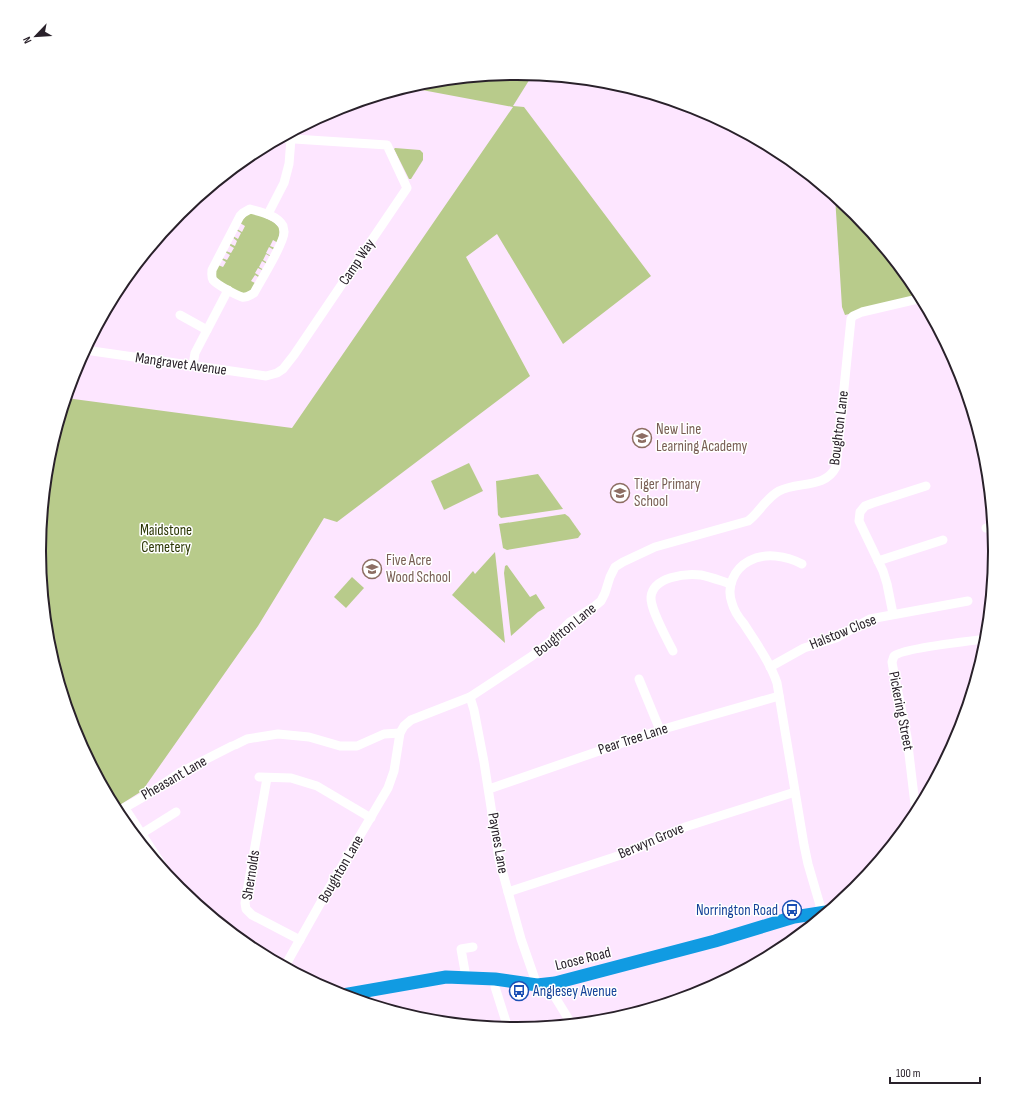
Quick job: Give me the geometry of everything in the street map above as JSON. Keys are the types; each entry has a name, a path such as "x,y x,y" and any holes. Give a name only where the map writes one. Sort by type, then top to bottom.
{"highway":[{"name":"Loose Road","path":"355,993 446,977 495,979 542,985 565,982 794,917 818,913"}],"street":[{"name":"Camp Way","path":"277,373 283,369 294,355 407,188 387,145 291,139"},
{"path":"268,214 284,183 289,164 291,139"},
{"path":"250,209 268,214 279,221 283,226 284,232 280,244 254,293 248,297 242,297 213,280 211,275 212,270 240,216 250,209"},
{"path":"193,365 196,354 207,330 228,290"},
{"name":"Boughton Lane","path":"288,962 392,780 400,733 404,726 411,720 470,698 521,664 551,641 570,622 601,601 615,567 622,562 655,547 748,521 755,516 772,496 779,491 825,480 836,467 851,320 853,316 862,312 915,300"},
{"path":"180,315 207,330"},
{"name":"Mangravet Avenue","path":"91,351 266,376 277,373"},
{"path":"892,614 887,584 859,521 860,512 865,506 873,502 926,486"},
{"path":"878,561 944,540"},
{"path":"802,564 788,558 765,557 754,559 737,570 731,584 730,598 734,608 770,667 777,683 808,864 823,909"},
{"path":"673,651 652,606 651,596 655,586 665,579 681,575 701,575 731,584"},
{"name":"Halstow Close","path":"770,667 804,648 836,638 870,619 968,601"},
{"name":"Pickering Street","path":"914,803 907,737 892,662 894,656 915,649 979,640"},
{"path":"640,679 660,730"},
{"name":"Pear Tree Lane","path":"488,789 660,730 779,696"},
{"name":"Paynes Lane","path":"470,698 480,739 499,859 521,939 542,985 567,1018"},
{"name":"Pheasant Lane","path":"123,809 181,772 247,739 278,734 310,737 340,746 356,746 384,734 400,733"},
{"name":"Shernolds","path":"300,940 252,915 246,909 245,903 263,777 291,778 317,786 371,818"},
{"name":"Berwyn Grove","path":"508,892 630,852 685,827 795,792"},
{"path":"128,813 141,834 176,812"},
{"path":"466,977 461,949 473,947"},
{"path":"495,979 495,987 506,1021"}],"green space":[{"name":"Maidstone Cemetery","path":"529,80 513,106 524,107 651,276 563,344 497,234 466,257 530,376 337,522 324,518 258,626 142,791 120,805 95,759 71,702 55,642 50,612 46,550 50,489 62,429 71,399 292,428 513,107 421,90 486,81"},
{"path":"394,149 420,150 423,153 423,160 411,179 409,179"},
{"path":"835,203 871,240 891,264 914,297 845,315 842,307"},
{"path":"256,213 275,223 280,229 278,243 273,240 270,246 275,248 274,250 269,247 266,253 271,257 266,254 263,260 268,263 267,264 262,261 259,267 264,271 258,268 255,273 261,277 260,278 255,275 251,281 257,284 254,290 243,295 216,280 216,268 218,265 223,267 226,262 221,259 227,260 230,255 225,252 231,253 234,248 229,245 229,243 235,246 237,241 232,237 233,236 238,239 241,233 236,230 237,229 242,232 245,226 240,223 248,214"},
{"path":"469,463 483,491 444,510 431,481"},
{"path":"538,474 563,509 501,518 498,515 496,481"},
{"path":"565,514 569,517 581,534 578,538 507,550 503,548 499,524"},
{"path":"495,552 505,643 452,595 473,571 475,574"},
{"path":"507,565 530,597 536,594 545,608 538,612 511,636 504,573 505,566"},
{"path":"352,577 364,588 346,608 334,597"}],"place":[{"name":"New Line Learning Academy","path":"642,438"},
{"name":"Tiger Primary School","path":"620,493"},
{"name":"Five Acre Wood School","path":"372,569"},
{"name":"Norrington Road","path":"792,910"},
{"name":"Anglesey Avenue","path":"519,991"}]}
